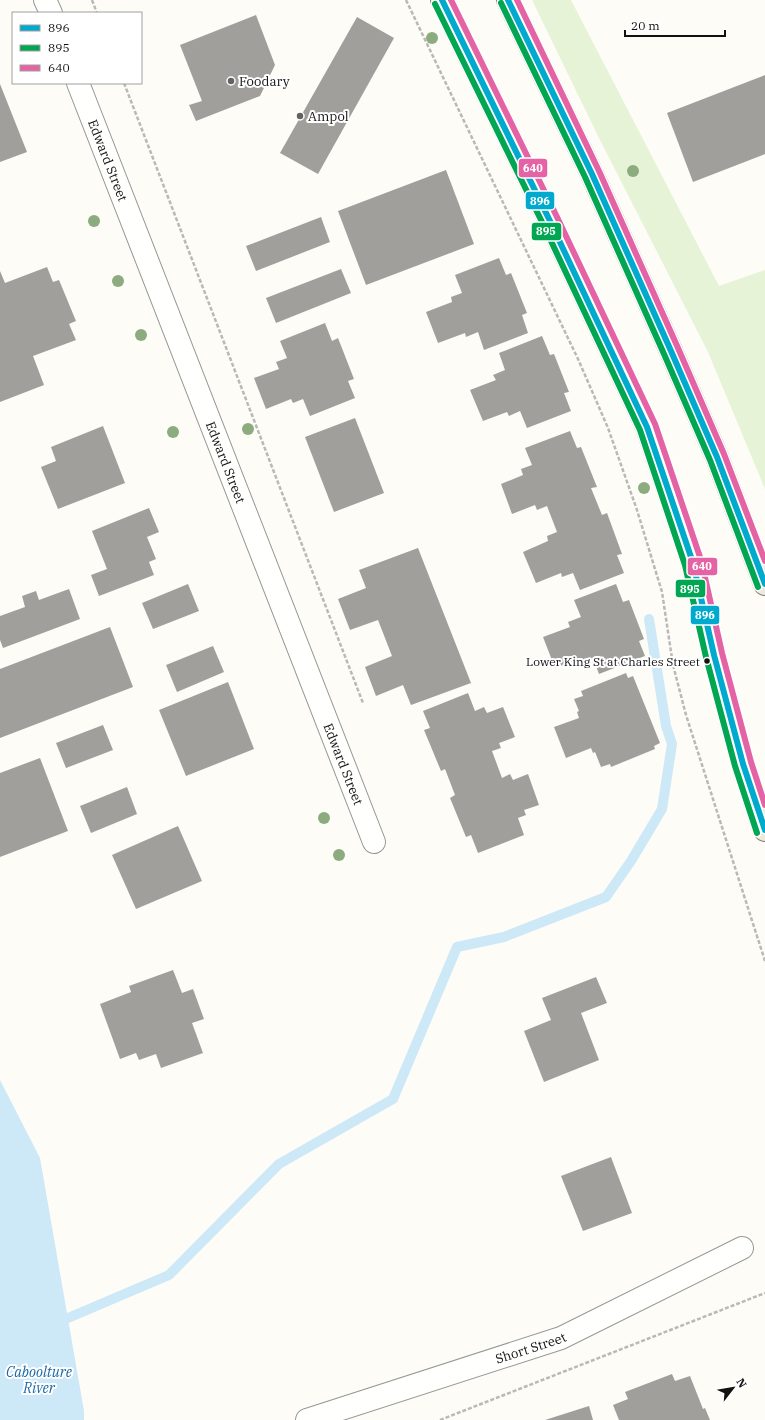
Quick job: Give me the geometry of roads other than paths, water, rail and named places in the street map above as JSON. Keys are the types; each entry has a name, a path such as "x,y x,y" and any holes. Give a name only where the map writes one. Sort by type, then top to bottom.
{"main road":[{"path":"442,0 550,221 647,427 670,489 693,563 714,655 740,756 765,830"},
{"path":"508,0 592,174 671,351 717,457 765,584"}],"street":[{"path":"46,0 51,12"},
{"name":"Edward Street","path":"78,84 374,842"},
{"name":"Short Street","path":"307,1420 561,1338 742,1248"}],"water":[{"name":"Caboolture River","path":"0,1080 40,1158 84,1411 84,1420 0,1420"}],"waterway":[{"path":"68,1318 169,1275 279,1164 393,1099 457,947 504,937 606,897 631,861 662,809 672,744 666,726 649,619"}],"place":[{"name":"Foodary","path":"231,81"},
{"name":"Ampol","path":"300,116"},
{"name":"Lower King St at Charles Street","path":"707,661"}]}
